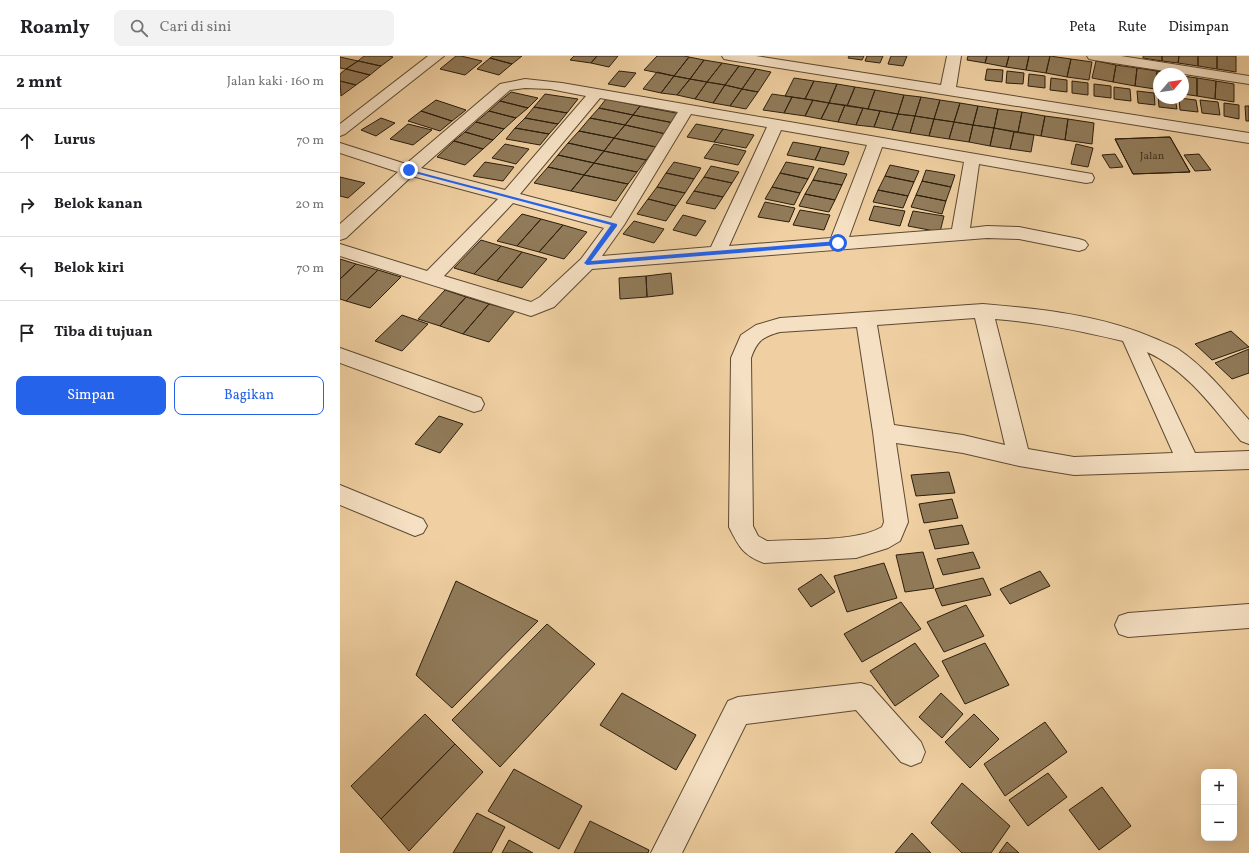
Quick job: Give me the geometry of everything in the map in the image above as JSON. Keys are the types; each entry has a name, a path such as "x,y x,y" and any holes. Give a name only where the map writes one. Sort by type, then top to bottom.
{"street":[{"path":"340,131 437,56"},
{"path":"729,56 948,89 1249,138"},
{"path":"948,89 954,56"},
{"path":"1094,56 1249,80"},
{"path":"340,234 409,170 505,87 514,83 526,83 596,93 1086,178"},
{"path":"432,277 509,197 596,93"},
{"path":"340,250 531,308 540,306 547,302 587,263 615,225 687,109"},
{"path":"717,253 776,124"},
{"path":"838,243 876,142"},
{"path":"340,148 409,170 615,225"},
{"path":"960,234 972,159"},
{"path":"587,263 987,232 1020,233 1079,245"},
{"path":"866,320 884,432 896,522 892,534 880,541 849,547 764,552 750,543 741,527 740,358 748,340 763,330 780,325 983,311 1022,314 1078,323 1130,336 1170,354 1202,382 1249,434"},
{"path":"983,311 1019,457"},
{"path":"1130,336 1188,462"},
{"path":"340,355 474,404"},
{"path":"884,432 963,444 1019,457 1074,466 1249,460"},
{"path":"340,495 415,526"},
{"path":"1128,625 1249,616"},
{"path":"666,853 738,711 861,696 911,752"}],"building":[{"path":"364,56 393,57 381,66 358,61"},
{"path":"456,56 482,61 465,75 440,69"},
{"path":"493,56 522,56 512,64 490,58"},
{"path":"574,56 597,56 591,63 570,60"},
{"path":"597,56 618,56 609,67 591,63"},
{"path":"657,56 689,57 674,76 644,70"},
{"path":"849,56 864,56 862,60 848,58"},
{"path":"867,56 883,56 880,63 865,61"},
{"path":"891,56 907,56 903,66 888,64"},
{"path":"968,56 987,56 985,63 967,60"},
{"path":"987,56 1009,56 1006,67 985,63"},
{"path":"1009,56 1029,56 1026,70 1006,67"},
{"path":"1029,56 1050,56 1046,73 1026,70"},
{"path":"1050,56 1071,59 1067,77 1046,73"},
{"path":"1143,56 1162,56 1162,61 1143,58"},
{"path":"1162,56 1179,56 1178,63 1162,61"},
{"path":"1179,56 1198,56 1198,66 1178,63"},
{"path":"1198,56 1217,56 1217,69 1198,66"},
{"path":"1217,56 1236,56 1236,72 1217,69"},
{"path":"340,57 358,61 346,69 340,68"},
{"path":"689,57 704,60 690,79 674,76"},
{"path":"490,58 512,64 499,75 477,69"},
{"path":"1071,59 1092,62 1089,80 1067,77"},
{"path":"704,60 722,63 707,82 690,79"},
{"path":"358,61 381,66 370,75 346,69"},
{"path":"1096,61 1116,65 1113,82 1092,78"},
{"path":"722,63 739,66 725,85 707,82"},
{"path":"1116,65 1137,68 1135,86 1113,82"},
{"path":"739,66 756,69 742,89 725,85"},
{"path":"1137,68 1153,70 1153,89 1135,86"},
{"path":"346,69 370,75 356,85 340,81 340,74"},
{"path":"756,69 771,72 758,92 742,89"},
{"path":"987,69 1003,70 1002,82 985,80"},
{"path":"619,71 636,73 625,87 608,84"},
{"path":"1007,71 1024,73 1023,84 1006,83"},
{"path":"657,72 674,76 661,93 643,89"},
{"path":"1029,74 1045,76 1045,88 1028,86"},
{"path":"674,76 690,79 677,95 661,93"},
{"path":"1189,77 1197,78 1197,96 1189,95"},
{"path":"794,78 814,81 805,99 785,96"},
{"path":"1051,78 1067,80 1067,92 1050,90"},
{"path":"1197,78 1216,81 1215,99 1197,96"},
{"path":"690,79 707,82 695,99 677,95"},
{"path":"340,81 356,85 341,96"},
{"path":"814,81 837,84 829,103 805,99"},
{"path":"1072,81 1088,83 1088,95 1072,93"},
{"path":"1216,81 1234,84 1234,102 1215,99"},
{"path":"707,82 725,85 713,103 695,99"},
{"path":"837,84 855,87 847,106 829,103"},
{"path":"1094,84 1111,86 1111,98 1094,96"},
{"path":"725,85 742,89 730,106 713,103"},
{"path":"855,87 875,90 868,109 847,106"},
{"path":"1114,87 1130,89 1131,101 1114,99"},
{"path":"742,89 758,92 746,109 730,106"},
{"path":"875,90 904,95 898,114 868,109"},
{"path":"1137,91 1153,93 1153,104 1155,105 1138,103"},
{"path":"511,92 538,98 528,108 500,101"},
{"path":"545,94 578,99 567,113 534,107"},
{"path":"772,94 792,97 784,113 763,110"},
{"path":"904,95 921,97 915,116 898,114"},
{"path":"792,97 813,100 805,116 784,113"},
{"path":"921,97 940,100 934,119 915,116"},
{"path":"606,99 640,106 633,115 599,108"},
{"path":"1189,99 1196,100 1198,112 1180,110 1180,104 1189,104"},
{"path":"436,100 466,110 452,121 421,111"},
{"path":"813,100 829,103 821,119 805,116"},
{"path":"940,100 960,103 954,122 934,119"},
{"path":"1200,100 1218,102 1220,115 1202,113"},
{"path":"500,101 528,108 516,118 489,111"},
{"path":"829,103 845,105 838,122 821,119"},
{"path":"960,103 978,106 973,125 954,122"},
{"path":"1224,103 1239,105 1239,119 1224,116"},
{"path":"1159,104 1176,104 1177,109 1159,107"},
{"path":"845,105 863,108 856,125 838,122"},
{"path":"640,106 681,114 674,123 633,115"},
{"path":"978,106 998,109 994,128 973,125"},
{"path":"1245,106 1249,106 1249,121 1246,121"},
{"path":"534,107 567,113 558,124 525,118"},
{"path":"599,108 633,115 625,125 590,118"},
{"path":"863,108 880,111 874,127 856,125"},
{"path":"998,109 1022,112 1018,132 994,128"},
{"path":"421,111 452,121 440,131 408,121"},
{"path":"489,111 516,118 504,129 476,122"},
{"path":"880,111 898,114 892,130 874,127"},
{"path":"1022,112 1045,116 1041,136 1018,132"},
{"path":"898,114 915,116 910,133 892,130"},
{"path":"633,115 674,123 666,134 625,125"},
{"path":"915,116 934,119 929,136 910,133"},
{"path":"1045,116 1068,119 1065,140 1041,136"},
{"path":"381,118 395,123 376,136 361,130"},
{"path":"525,118 558,124 549,134 515,128"},
{"path":"590,118 625,125 614,138 579,131"},
{"path":"934,119 954,122 949,139 929,136"},
{"path":"1068,119 1094,123 1092,144 1065,140"},
{"path":"476,122 504,129 493,140 465,132"},
{"path":"954,122 973,125 969,142 949,139"},
{"path":"408,124 432,130 413,145 390,139"},
{"path":"696,124 723,129 714,142 687,137"},
{"path":"625,125 666,134 656,147 614,138"},
{"path":"973,125 994,128 990,146 969,142"},
{"path":"515,128 549,134 540,145 506,139"},
{"path":"994,128 1014,132 1010,149 990,146"},
{"path":"723,129 754,135 746,148 714,142"},
{"path":"579,131 614,138 604,151 568,143"},
{"path":"465,132 493,140 483,149 454,141"},
{"path":"1014,132 1034,135 1031,152 1010,149"},
{"path":"1170,137 1190,172 1133,174 1115,139"},
{"path":"1170,137 1190,172 1133,174 1115,139"},
{"path":"614,138 656,147 646,160 604,151"},
{"path":"454,141 483,149 465,165 437,157"},
{"path":"793,142 821,147 815,160 787,155"},
{"path":"568,143 604,151 594,163 558,155"},
{"path":"505,144 529,149 516,164 492,158"},
{"path":"714,144 746,151 738,165 704,158"},
{"path":"1076,144 1093,148 1088,167 1071,164"},
{"path":"821,147 849,152 844,165 815,160"},
{"path":"604,151 646,160 637,172 594,163"},
{"path":"1115,154 1123,167 1110,168 1102,155"},
{"path":"1199,154 1211,170 1195,171 1184,155"},
{"path":"558,155 594,163 584,175 548,167"},
{"path":"485,162 514,167 503,181 473,176"},
{"path":"674,162 701,168 694,179 666,173"},
{"path":"786,162 814,167 808,179 780,173"},
{"path":"594,163 637,172 628,184 584,175"},
{"path":"890,165 919,171 914,182 885,176"},
{"path":"711,166 739,172 732,183 704,177"},
{"path":"548,167 584,175 571,191 534,183"},
{"path":"819,168 847,174 842,185 813,180"},
{"path":"926,170 955,175 951,187 922,181"},
{"path":"666,173 694,179 685,193 657,187"},
{"path":"780,173 808,179 800,193 772,187"},
{"path":"584,175 628,184 616,201 571,191"},
{"path":"885,176 914,182 908,196 878,190"},
{"path":"340,177 365,183 348,198 340,196"},
{"path":"704,177 732,183 723,197 694,191"},
{"path":"813,180 842,185 835,200 805,194"},
{"path":"922,181 951,187 946,201 916,195"},
{"path":"657,187 685,193 676,206 648,199"},
{"path":"772,187 800,193 794,205 765,199"},
{"path":"878,190 908,196 903,208 873,202"},
{"path":"694,191 723,197 715,209 686,203"},
{"path":"805,194 835,200 829,212 799,206"},
{"path":"916,195 946,201 942,214 911,207"},
{"path":"648,199 676,206 666,221 637,214"},
{"path":"765,202 795,208 789,222 758,217"},
{"path":"874,206 905,211 900,226 869,220"},
{"path":"800,210 830,215 824,230 793,225"},
{"path":"913,211 944,216 940,232 908,226"},
{"path":"522,214 541,219 517,246 497,241"},
{"path":"683,215 706,221 696,236 673,230"},
{"path":"541,219 563,225 539,252 517,246"},
{"path":"634,221 664,229 654,243 623,234"},
{"path":"563,225 587,232 564,259 539,252"},
{"path":"481,240 501,246 474,274 454,268"},
{"path":"501,246 522,252 497,281 474,274"},
{"path":"522,252 547,259 522,288 497,281"},
{"path":"340,259 356,264 340,279"},
{"path":"356,264 378,270 346,301 340,299 340,279"},
{"path":"378,270 401,277 370,308 346,301"},
{"path":"671,273 673,294 647,297 646,276"},
{"path":"646,276 647,297 620,299 619,278"},
{"path":"445,290 466,297 440,326 418,319"},
{"path":"466,297 489,304 463,334 440,326"},
{"path":"489,304 515,311 489,342 463,334"},
{"path":"402,315 428,324 402,351 375,341"},
{"path":"1231,331 1249,347 1212,360 1195,344"},
{"path":"1249,349 1249,373 1232,379 1215,363"},
{"path":"439,416 463,424 440,453 415,444"},
{"path":"949,472 955,493 916,496 911,475"},
{"path":"952,499 958,518 924,523 919,504"},
{"path":"962,525 969,544 935,549 929,530"},
{"path":"923,552 934,588 905,592 896,555"},
{"path":"973,552 980,568 943,575 937,559"},
{"path":"884,563 897,598 847,612 834,576"},
{"path":"1040,571 1050,586 1010,604 1000,589"},
{"path":"821,574 835,592 811,607 798,589"},
{"path":"983,578 991,595 942,606 935,589"},
{"path":"456,581 538,621 452,708 416,675"},
{"path":"901,602 921,629 862,662 844,634"},
{"path":"966,605 984,636 944,652 927,622"},
{"path":"547,624 595,664 500,767 452,720"},
{"path":"915,643 939,676 895,706 870,671"},
{"path":"985,643 1009,685 965,704 942,661"},
{"path":"622,693 696,735 676,770 600,725"},
{"path":"941,693 963,714 942,738 919,717"},
{"path":"425,714 455,744 381,819 351,786"},
{"path":"974,714 999,739 970,768 945,742"},
{"path":"1045,722 1067,752 1005,796 984,764"},
{"path":"455,744 483,772 409,851 381,819"},
{"path":"514,769 582,806 559,849 488,811"},
{"path":"1048,773 1067,797 1028,826 1009,800"},
{"path":"962,783 1010,826 991,853 962,853 931,823"},
{"path":"1102,787 1131,826 1099,850 1069,810"},
{"path":"477,813 505,827 491,853 453,853"},
{"path":"590,821 649,850 648,853 574,853"},
{"path":"912,833 931,853 895,853"},
{"path":"509,840 533,853 502,853"},
{"path":"1007,842 1019,853 999,853"}],"route":[{"path":"409,170 615,225 587,263 838,243"}]}
